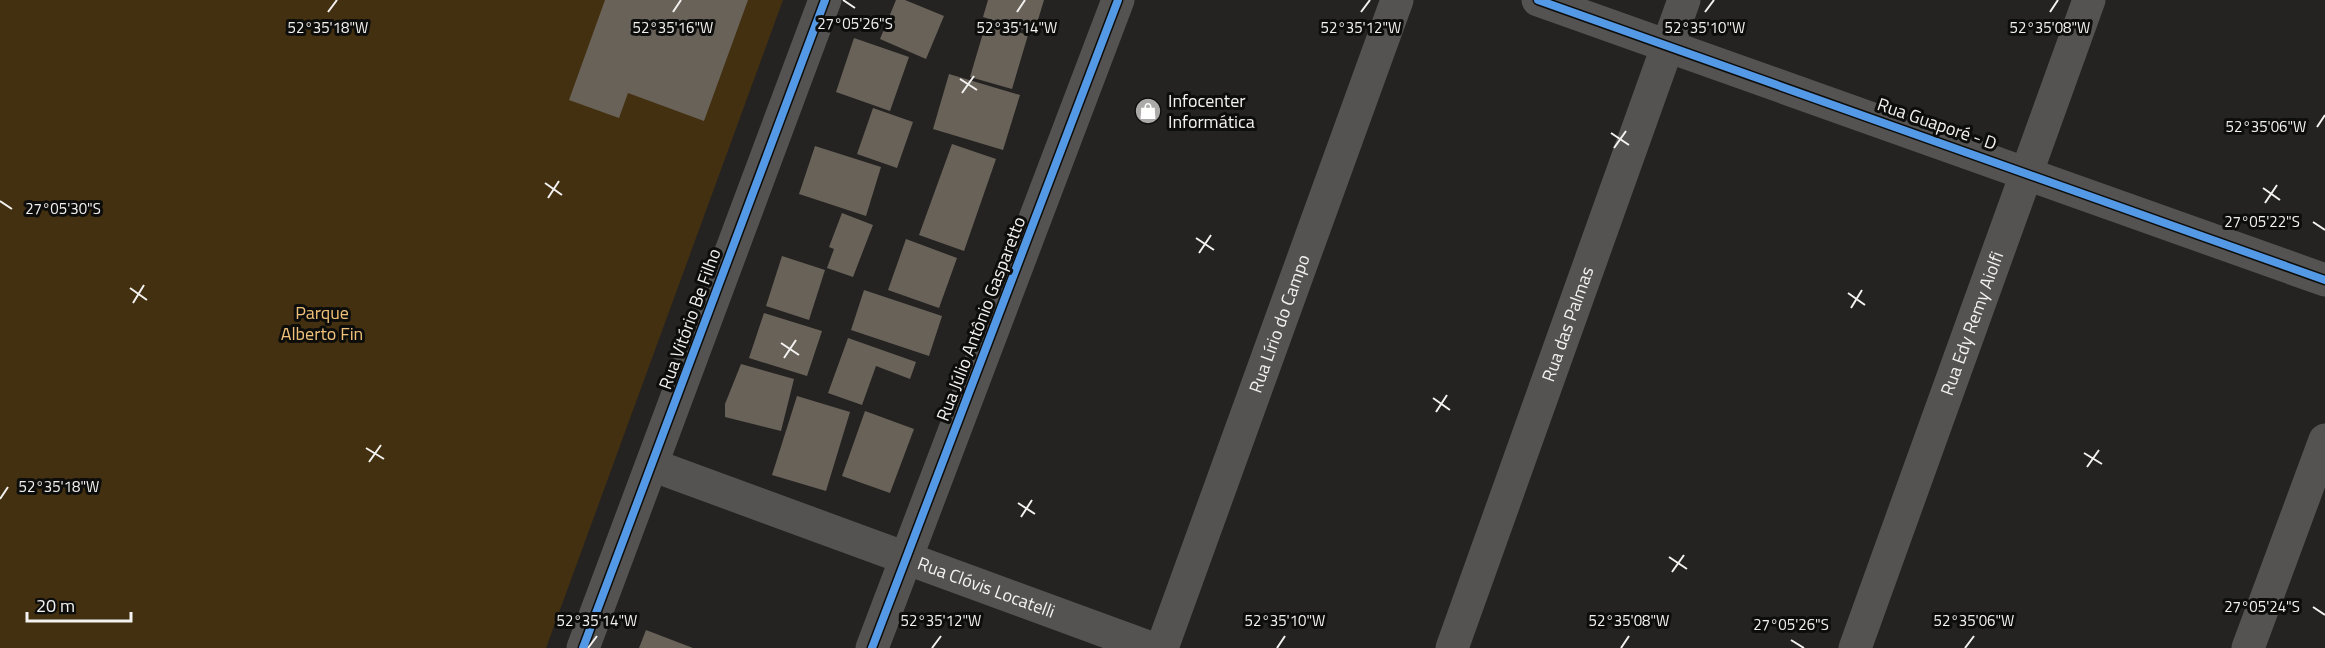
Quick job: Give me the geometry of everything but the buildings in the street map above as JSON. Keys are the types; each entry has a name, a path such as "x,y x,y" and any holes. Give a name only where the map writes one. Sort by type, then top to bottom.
{"street":[{"name":"Rua Vitório Be Filho","path":"584,648 825,0"},
{"name":"Rua Júlio Antônio Gasparetto","path":"872,648 1118,0"},
{"name":"Rua Lírio do Campo","path":"1162,648 1397,0"},
{"name":"Rua Guaporé - D","path":"1538,0 2027,172 2325,280"},
{"name":"Rua das Palmas","path":"1452,648 1684,0"},
{"name":"Rua Edy Remy Aiolfi","path":"1855,648 2089,0"},
{"path":"2248,648 2325,440"},
{"name":"Rua Clóvis Locatelli","path":"652,465 1151,648"}],"green space":[{"name":"Parque Alberto Fin","path":"0,0 783,0 546,648 0,648"}],"cycle path":[{"path":"583,648 825,0"},
{"path":"872,648 1118,0"},
{"path":"1538,0 2325,280"}],"place":[{"name":"Infocenter Informática","path":"1148,111"}]}
